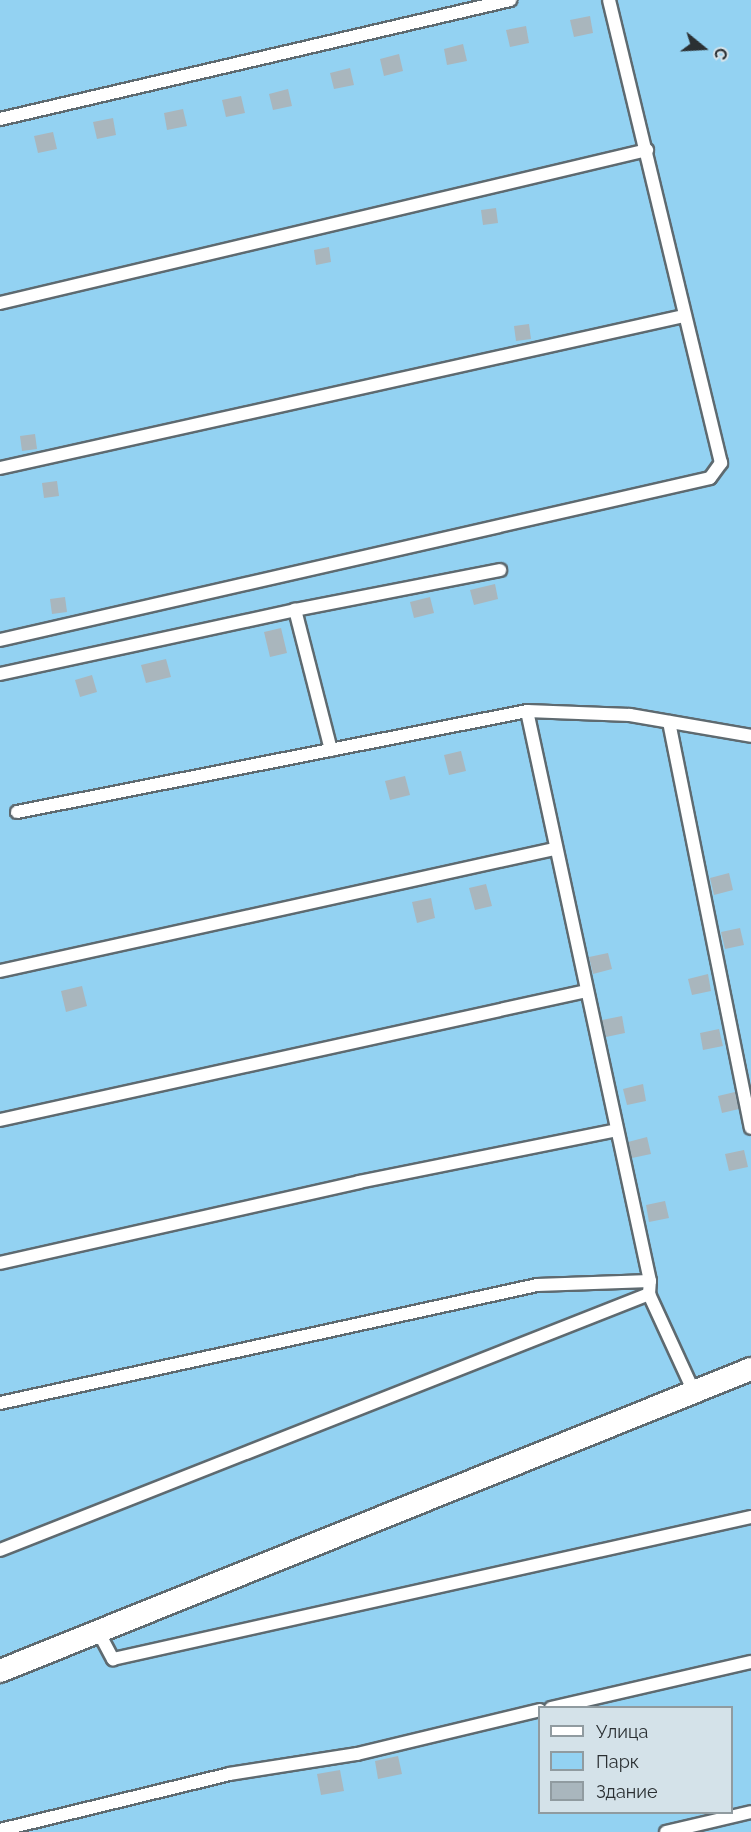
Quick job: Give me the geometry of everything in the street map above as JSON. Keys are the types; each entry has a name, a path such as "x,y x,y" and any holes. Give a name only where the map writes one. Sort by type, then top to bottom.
{"street":[{"path":"0,1671 751,1370"}],"lane":[{"path":"0,119 510,0"},
{"path":"0,640 710,478 721,463 609,0"},
{"path":"0,303 646,150"},
{"path":"0,468 684,316"},
{"path":"0,674 295,610 500,570"},
{"path":"295,610 331,750"},
{"path":"527,711 554,849 650,1281 650,1294 694,1392"},
{"path":"17,812 527,711 630,715 751,736"},
{"path":"669,722 751,1128"},
{"path":"0,971 554,849"},
{"path":"0,1120 586,991"},
{"path":"0,1263 359,1182 616,1130"},
{"path":"0,1403 537,1285 650,1281"},
{"path":"0,1550 650,1294"},
{"path":"99,1633 113,1659 751,1517"},
{"path":"555,1706 751,1662"},
{"path":"0,1830 229,1774 357,1754 538,1710"},
{"path":"666,1832 751,1812"}],"green space":[{"path":"0,0 751,0 751,1832 0,1832"}],"building":[{"path":"590,16 593,33 574,37 570,20"},
{"path":"526,26 529,43 510,47 506,30"},
{"path":"463,44 467,61 447,65 444,49"},
{"path":"399,54 403,71 384,76 380,59"},
{"path":"350,68 354,85 334,89 330,73"},
{"path":"288,89 292,106 273,110 269,94"},
{"path":"241,96 245,113 226,117 222,100"},
{"path":"183,109 187,126 167,130 164,113"},
{"path":"113,118 116,135 97,139 93,122"},
{"path":"53,132 57,149 38,153 34,136"},
{"path":"496,208 498,223 483,225 481,210"},
{"path":"329,247 331,262 316,265 314,250"},
{"path":"529,324 531,339 516,341 514,326"},
{"path":"35,434 37,449 22,451 20,436"},
{"path":"57,481 59,496 44,498 42,483"},
{"path":"495,584 498,599 474,605 470,590"},
{"path":"65,597 67,612 52,614 50,599"},
{"path":"430,597 434,613 414,618 410,602"},
{"path":"281,628 287,653 270,657 264,632"},
{"path":"166,659 171,677 146,683 141,665"},
{"path":"92,675 97,692 80,697 75,680"},
{"path":"461,751 466,771 449,775 444,755"},
{"path":"405,776 410,795 390,800 385,781"},
{"path":"729,873 733,890 714,895 710,878"},
{"path":"486,884 492,906 475,910 469,888"},
{"path":"431,898 435,918 417,923 412,902"},
{"path":"740,928 744,945 725,949 721,932"},
{"path":"608,953 612,969 593,974 589,957"},
{"path":"708,974 711,991 692,995 688,979"},
{"path":"82,986 87,1006 66,1012 61,991"},
{"path":"622,1016 625,1033 606,1037 602,1020"},
{"path":"719,1029 723,1046 703,1050 700,1033"},
{"path":"643,1084 646,1101 627,1105 623,1089"},
{"path":"735,1092 739,1109 722,1113 718,1096"},
{"path":"647,1137 651,1154 632,1158 628,1142"},
{"path":"744,1150 748,1167 729,1171 725,1154"},
{"path":"665,1201 669,1218 649,1222 646,1205"},
{"path":"398,1756 402,1774 378,1779 375,1761"},
{"path":"340,1770 344,1791 321,1795 317,1774"}]}
